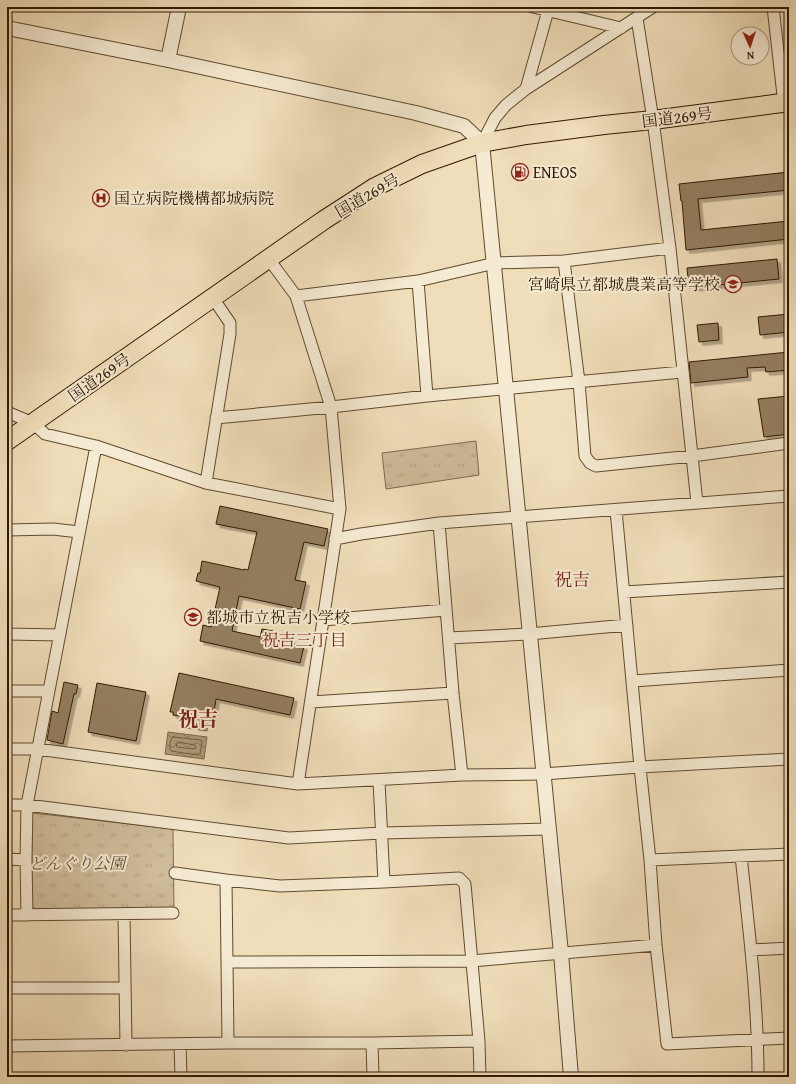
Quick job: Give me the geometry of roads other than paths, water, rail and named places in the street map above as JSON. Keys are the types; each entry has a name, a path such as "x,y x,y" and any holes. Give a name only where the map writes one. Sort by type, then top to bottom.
{"highway":[{"name":"国道269号","path":"7,441 268,258 375,187 422,164 482,143 526,135 604,124 653,120 787,103"}],"street":[{"path":"168,60 179,7"},
{"path":"534,7 549,9 621,28"},
{"path":"571,1077 561,953 482,143 495,118 506,105 526,90 653,7"},
{"path":"772,7 787,103"},
{"path":"526,90 549,9"},
{"path":"637,18 653,120 670,248 697,504"},
{"path":"7,28 168,60 416,113 464,126 482,143"},
{"path":"296,296 418,280 494,263 564,261 670,248"},
{"path":"268,258 296,296 331,408 340,509 312,702 298,784"},
{"path":"564,261 579,382 585,456 590,463 596,466 692,456 789,443"},
{"path":"418,280 427,396"},
{"path":"206,483 230,334 230,323 213,298"},
{"path":"216,418 331,408 427,396 682,372"},
{"path":"7,412 33,423 45,434 96,446 206,483 340,509"},
{"path":"28,915 26,860 27,805 96,446"},
{"path":"335,539 439,523 789,496"},
{"path":"616,510 650,860 656,945 667,1044 789,1038"},
{"path":"439,523 453,693 462,775"},
{"path":"7,530 53,529 80,532"},
{"path":"624,592 789,582"},
{"path":"323,620 446,610"},
{"path":"449,638 529,634 627,625"},
{"path":"7,634 60,635"},
{"path":"633,680 789,670"},
{"path":"7,691 48,691"},
{"path":"312,702 453,693"},
{"path":"7,749 37,749 298,784 379,781 462,775 543,774 789,759"},
{"path":"379,781 384,882"},
{"path":"7,805 27,805 289,838 382,833 549,829"},
{"path":"650,860 789,854"},
{"path":"741,856 751,950 758,1040 758,1077"},
{"path":"7,859 26,860"},
{"path":"175,872 280,886 459,878 465,884 479,1041 480,1077"},
{"path":"226,880 228,1043"},
{"path":"7,915 173,913"},
{"path":"124,914 126,1045"},
{"path":"227,962 471,961 656,945"},
{"path":"751,950 789,948"},
{"path":"7,988 125,988"},
{"path":"7,1046 479,1041"},
{"path":"372,1043 373,1077"},
{"path":"180,1044 181,1077"}],"water":[{"path":"187,722 208,724 207,731 186,728"},
{"path":"168,732 207,737 204,759 165,754"}],"place":[{"name":"ENEOS","path":"520,172"},
{"name":"国立病院機構都城病院","path":"101,198"},
{"name":"宮崎県立都城農業高等学校","path":"733,284"},
{"name":"都城市立祝吉小学校","path":"193,617"}],"district":[{"name":"祝吉","path":"572,580"},
{"name":"祝吉三丁目","path":"304,640"},
{"name":"祝吉","path":"198,719"}],"park label":[{"name":"どんぐり公園","path":"77,863"}]}
